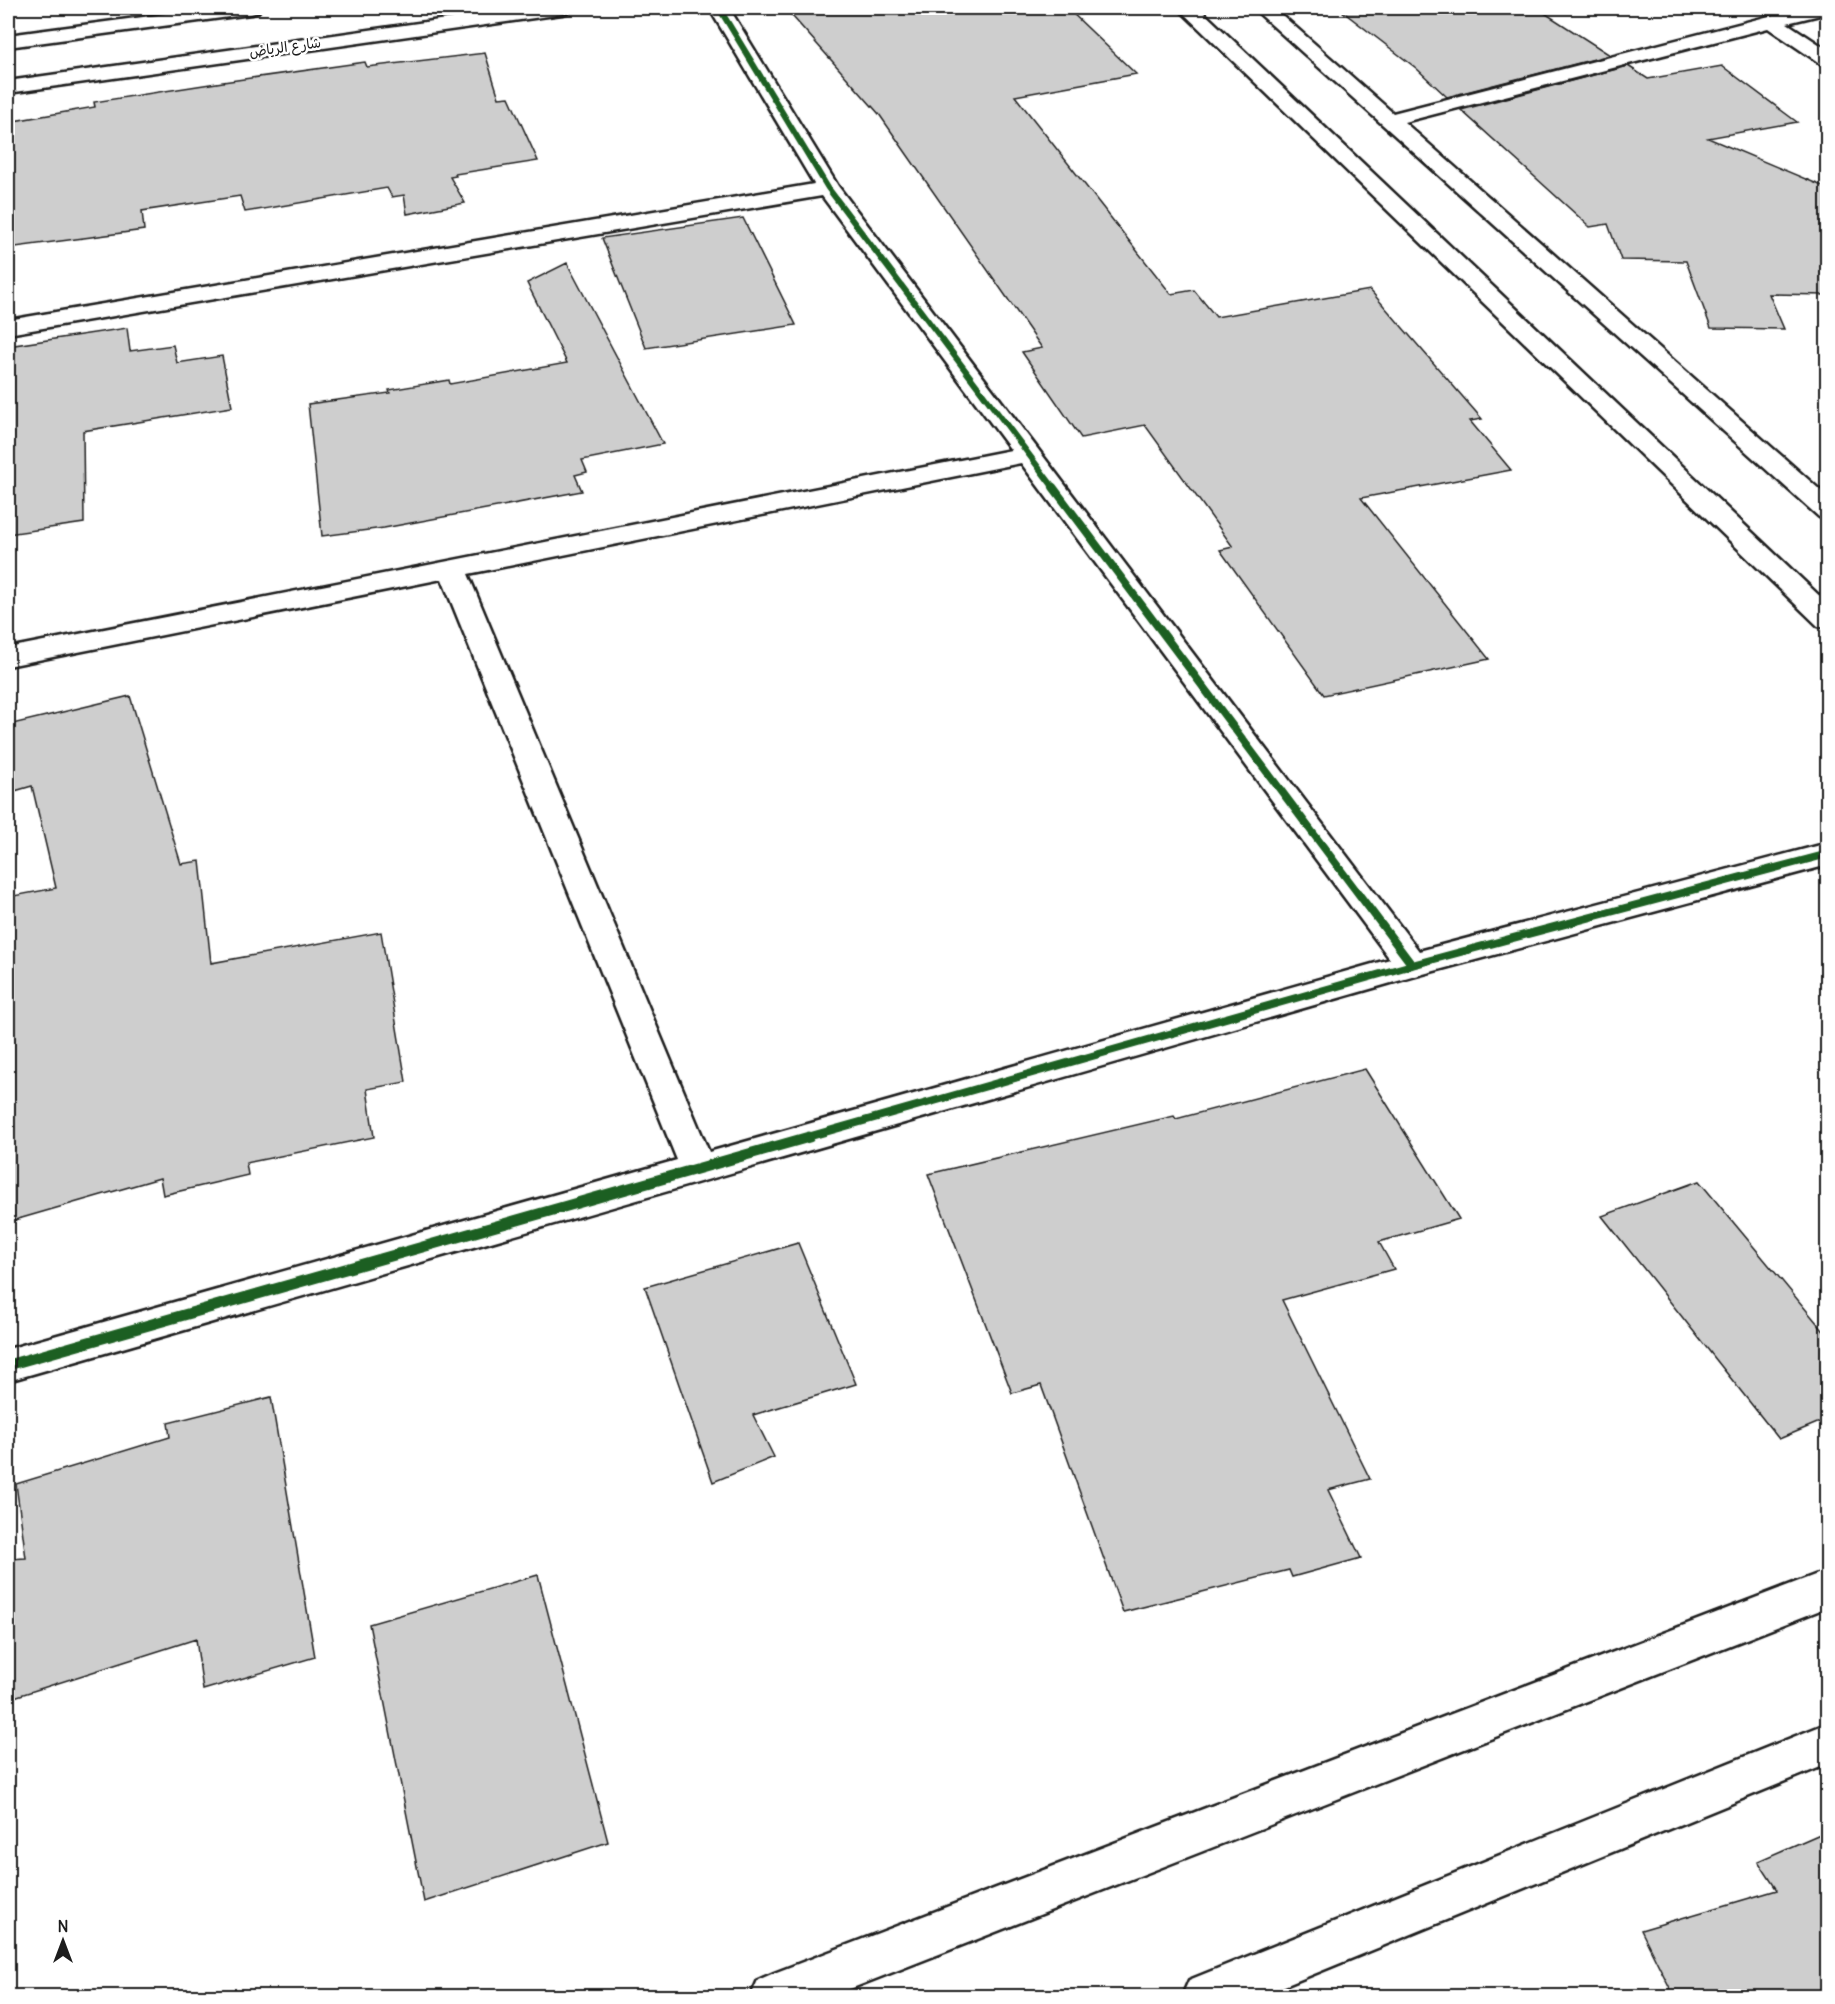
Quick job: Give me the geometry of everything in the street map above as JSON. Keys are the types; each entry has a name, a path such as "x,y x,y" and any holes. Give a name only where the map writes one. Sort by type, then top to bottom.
{"street":[{"path":"8,41 251,8"},
{"name":"شارع الرياض","path":"8,87 562,8"},
{"path":"719,8 828,188 1412,965"},
{"path":"1188,8 1827,620"},
{"path":"1263,8 1827,511"},
{"path":"1389,120 1822,8"},
{"path":"1771,21 1827,60"},
{"path":"8,327 828,188"},
{"path":"8,657 1028,454"},
{"path":"452,569 698,1168"},
{"path":"8,1365 1412,965 1827,854"},
{"path":"774,1996 1827,1588"},
{"path":"1205,1996 1827,1743"}],"building":[{"path":"785,8 1067,8 1136,74 1015,96 1171,294 1194,290 1216,317 1370,290 1482,419 1470,421 1511,470 1361,498 1489,659 1324,695 1220,550 1233,547 1145,425 1081,438 1022,352 1042,348 879,114"},
{"path":"1338,8 1537,8 1610,55 1447,97 1416,68"},
{"path":"485,53 499,98 509,97 538,161 455,174 456,176 450,177 465,203 407,214 404,195 392,197 387,188 245,212 240,196 142,211 144,230 8,248 8,122 95,107 94,102 223,82 365,62 367,67"},
{"path":"1628,66 1648,79 1722,66 1797,122 1708,138 1827,188 1827,295 1769,294 1784,329 1711,328 1686,261 1621,260 1608,224 1590,227 1461,110"},
{"path":"743,218 796,325 646,348 602,238"},
{"path":"567,263 663,444 582,460 587,472 575,475 582,491 384,528 322,536 308,404 390,393 389,390 449,380 450,384 567,363 527,283"},
{"path":"127,328 130,351 173,345 177,363 222,356 232,407 83,431 84,523 8,534 8,346"},
{"path":"130,696 181,864 200,861 211,963 381,932 406,1082 367,1089 374,1137 246,1163 248,1175 163,1195 160,1178 8,1222 8,897 56,888 32,786 8,793 8,725"},
{"path":"1365,1069 1459,1219 1379,1242 1394,1269 1282,1300 1370,1479 1328,1490 1361,1558 1292,1577 1289,1570 1123,1612 1041,1385 1012,1393 928,1174 1174,1116 1176,1119"},
{"path":"1699,1181 1827,1335 1827,1419 1779,1439 1602,1216"},
{"path":"798,1243 856,1384 753,1415 774,1457 713,1482 645,1287"},
{"path":"271,1397 315,1657 203,1690 196,1639 8,1699 8,1559 26,1558 16,1484 170,1437 168,1423"},
{"path":"538,1575 608,1842 424,1902 369,1624"},
{"path":"1827,1831 1827,1996 1674,1996 1641,1930 1777,1890 1758,1861"}],"cycle path":[{"path":"719,8 828,188 1412,965"},
{"path":"8,1365 1412,965 1828,854"}]}
